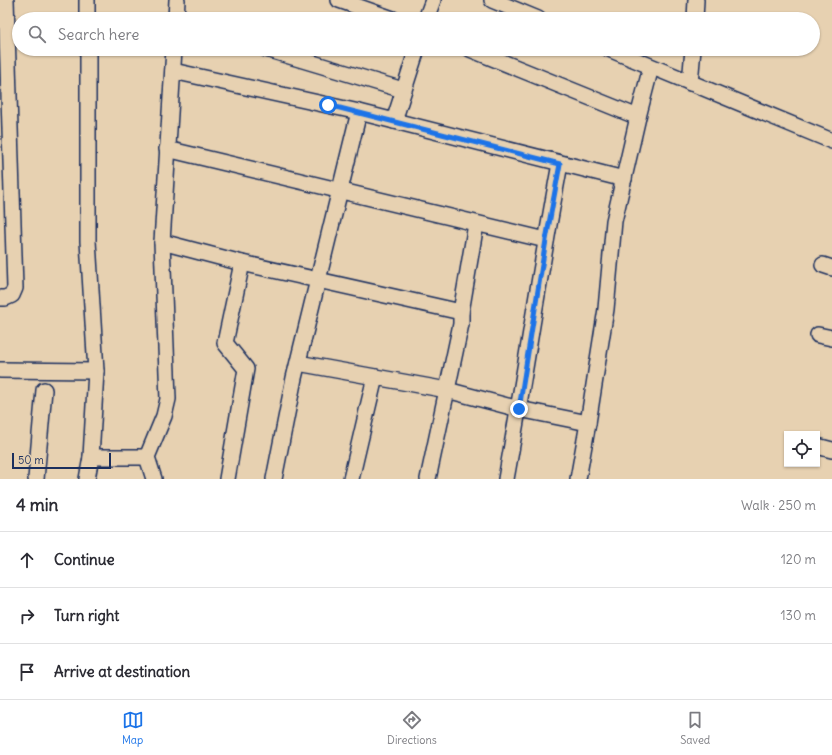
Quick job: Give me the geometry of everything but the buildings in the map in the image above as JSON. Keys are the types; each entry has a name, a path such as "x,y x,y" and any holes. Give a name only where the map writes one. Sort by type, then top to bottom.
{"street":[{"path":"0,298 5,298 12,295 15,288 6,0"},
{"path":"87,0 88,12"},
{"path":"176,12 177,0"},
{"path":"339,0 373,12"},
{"path":"429,12 433,0"},
{"path":"492,0 521,12"},
{"path":"695,12 696,0"},
{"path":"87,479 91,457 96,371 88,241 88,56"},
{"path":"154,479 147,457 164,416 168,399 162,242 174,56"},
{"path":"289,56 403,90"},
{"path":"394,121 414,56"},
{"path":"487,56 638,117"},
{"path":"625,56 832,142"},
{"path":"690,83 692,56"},
{"path":"578,479 606,309 614,221 651,67"},
{"path":"173,71 359,112 624,179"},
{"path":"274,479 298,363 359,112"},
{"path":"167,149 546,240"},
{"path":"506,479 560,164"},
{"path":"428,479 461,324 461,312 476,224"},
{"path":"162,242 242,263 461,312"},
{"path":"227,479 246,369 225,343 242,263"},
{"path":"298,363 447,390 519,409 588,423"},
{"path":"0,370 96,371"},
{"path":"351,479 375,377"},
{"path":"36,479 44,390"},
{"path":"820,447 832,450"},
{"path":"91,457 147,457"}],"route":[{"path":"328,105 560,164 546,240 519,409"}]}
